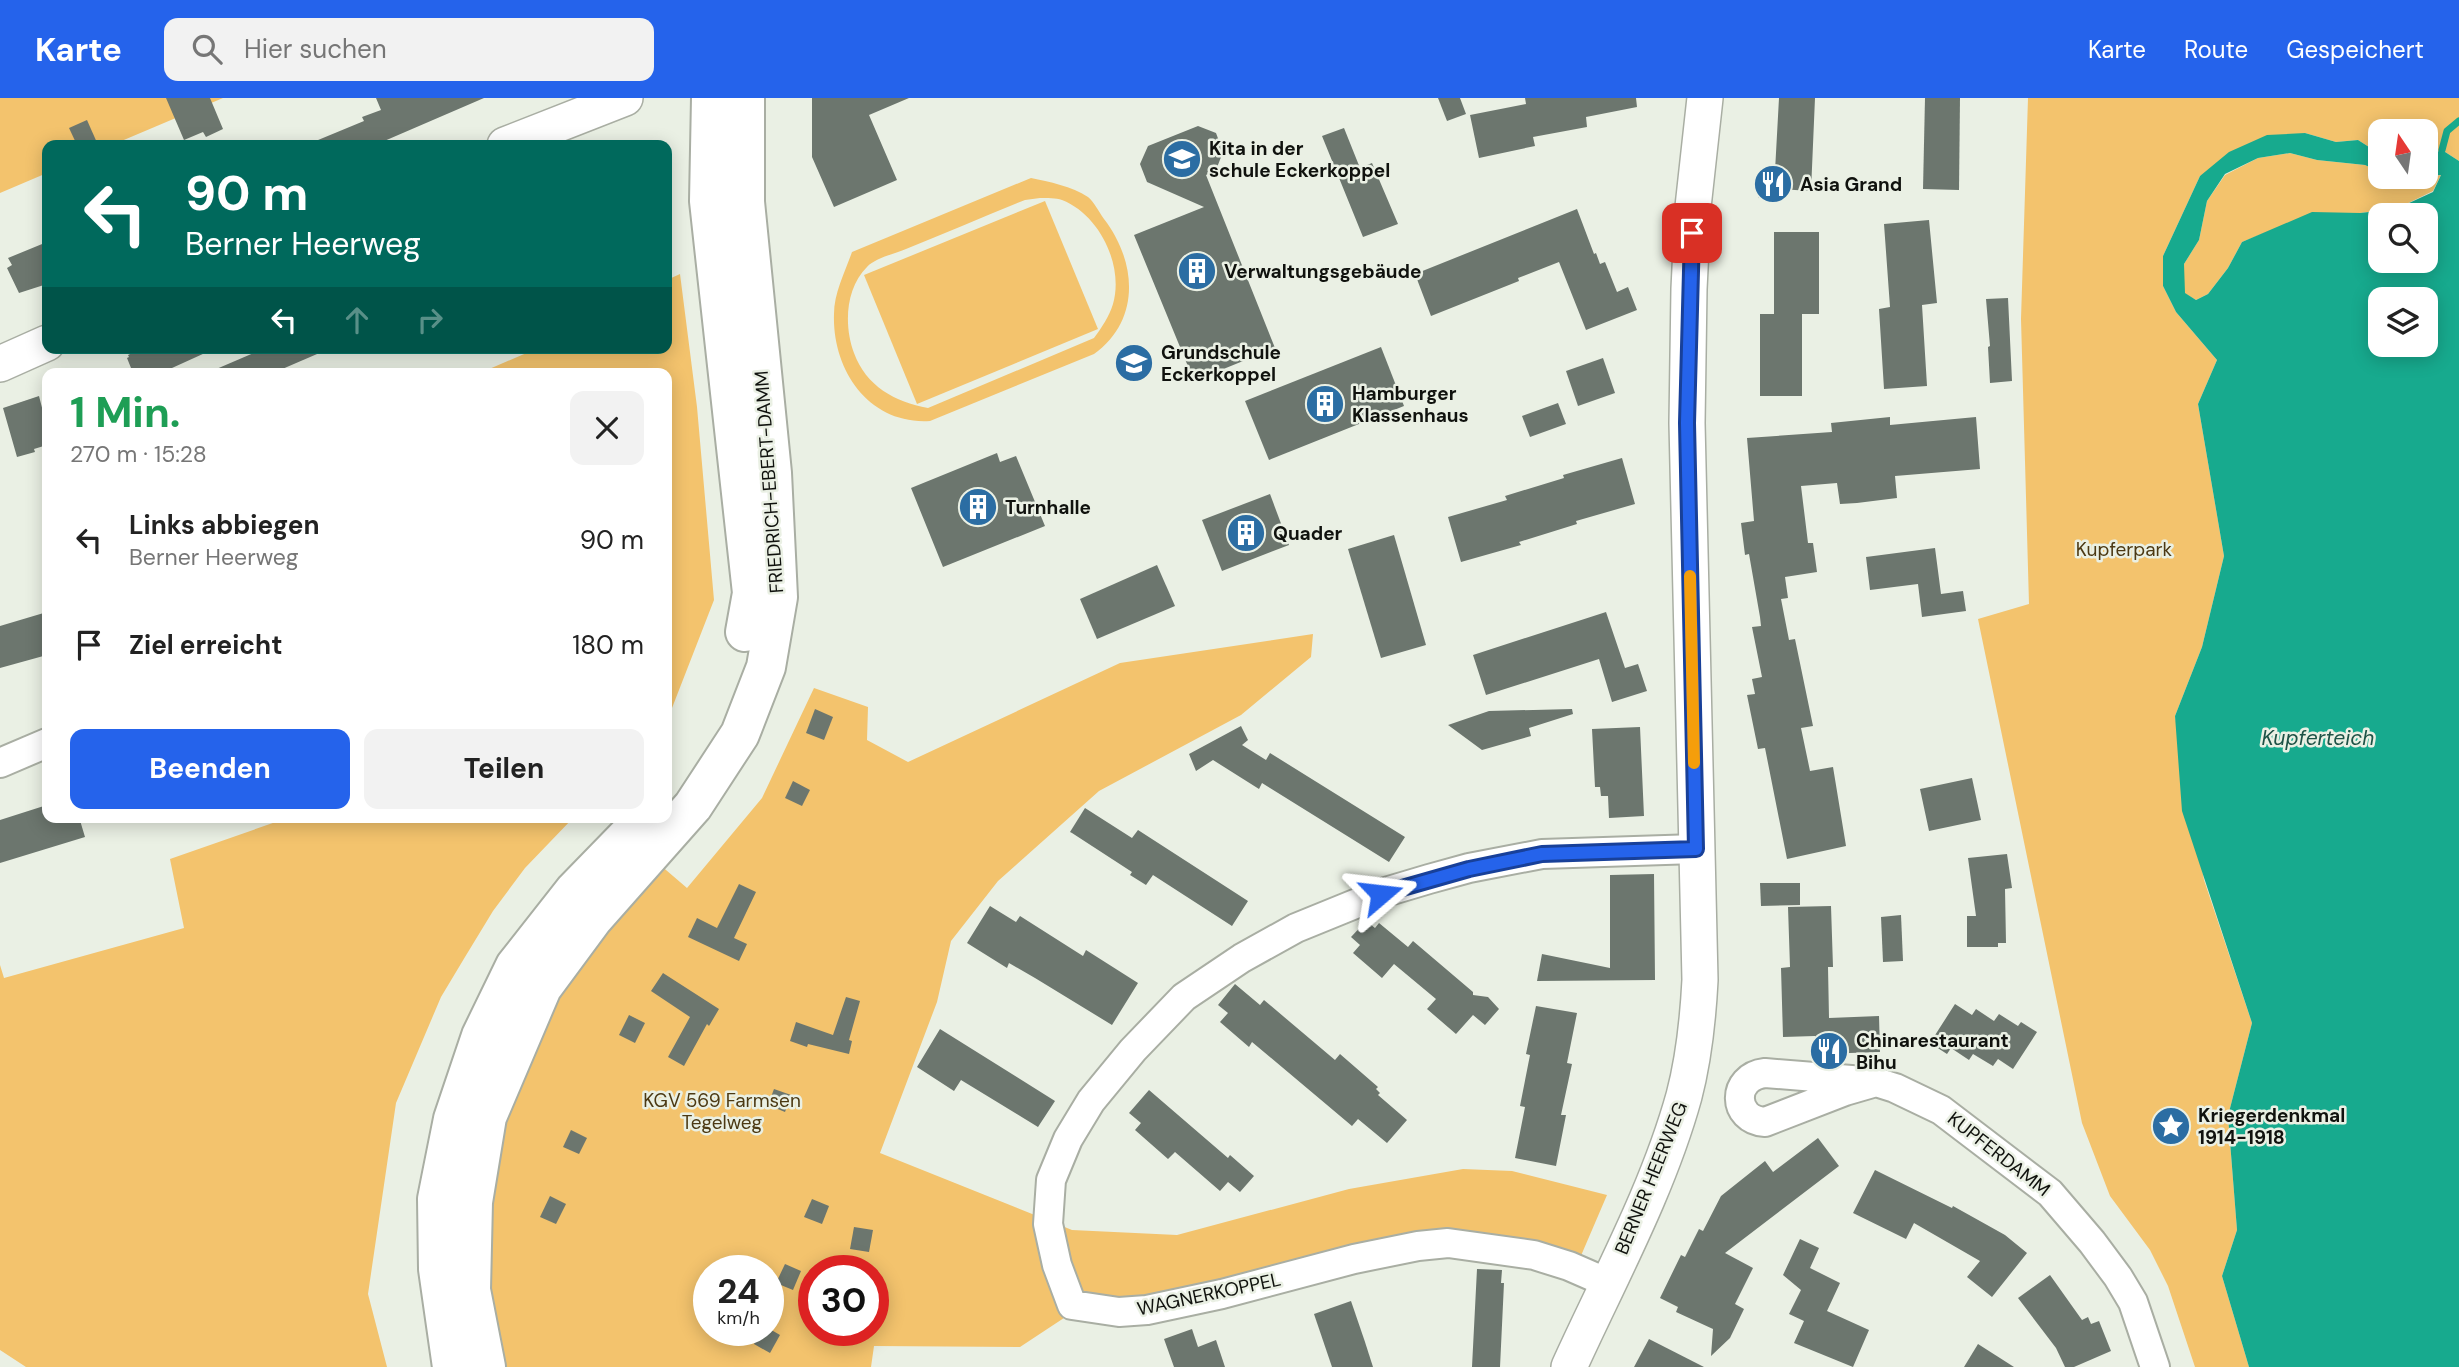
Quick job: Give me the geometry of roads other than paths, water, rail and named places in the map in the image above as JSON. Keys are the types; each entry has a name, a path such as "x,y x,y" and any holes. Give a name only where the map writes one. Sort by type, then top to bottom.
{"main road":[{"name":"FRIEDRICH-EBERT-DAMM","path":"672,789 716,724 740,659 752,593 709,201 711,98"},
{"name":"FRIEDRICH-EBERT-DAMM","path":"486,1367 471,1290 473,1202 486,1116 542,988 593,919 693,806 740,734 766,667 778,597 772,473 745,202 746,98"},
{"path":"452,1367 438,1269 437,1199 453,1119 481,1036 515,966 574,891 640,823"}],"street":[{"path":"518,140 625,98"},
{"name":"BERNER HEERWEG","path":"1569,1367 1668,1143 1684,1096 1698,1019 1700,980 1688,385 1693,207 1705,98"},
{"path":"0,364 42,345"},
{"path":"0,764 42,745"},
{"name":"WAGNERKOPPEL","path":"1608,1283 1534,1255 1448,1243 1354,1259 1222,1294 1147,1310 1119,1312 1072,1305 1057,1265 1048,1224 1051,1180 1068,1139 1091,1101 1133,1050 1184,997 1242,957 1296,928 1393,890 1530,856 1696,849"},
{"name":"KUPFERDAMM","path":"1875,1082 1895,1088 1941,1110 2050,1193 2118,1277 2133,1302 2155,1367"}],"water":[{"name":"Kupferteich","path":"2305,133 2336,142 2358,140 2368,146 2368,166 2317,160 2290,153 2258,158 2225,174 2207,201 2199,240 2184,264 2185,293 2196,300 2208,294 2228,268 2242,242 2312,212 2368,212 2368,273 2438,273 2438,203 2409,203 2438,189 2441,175 2438,175 2438,152 2442,150 2459,161 2459,1367 2249,1367 2222,1276 2237,1230 2228,1116 2252,1023 2182,811 2175,716 2202,647 2224,556 2198,404 2217,360 2176,312 2163,286 2163,256 2200,176 2229,152 2267,135"}],"waterway":[{"path":"2442,150 2447,131 2459,121"}],"place":[{"name":"Kita in der schule Eckerkoppel","path":"1182,159"},
{"name":"Asia Grand","path":"1773,184"},
{"name":"Verwaltungsgebäude","path":"1197,271"},
{"name":"Grundschule Eckerkoppel","path":"1134,363"},
{"name":"Hamburger Klassenhaus","path":"1325,404"},
{"name":"Turnhalle","path":"978,507"},
{"name":"Quader","path":"1246,533"},
{"name":"Chinarestaurant Bihu","path":"1829,1051"},
{"name":"Kriegerdenkmal 1914-1918","path":"2171,1126"}],"park label":[{"name":"Kupferpark","path":"2124,549"},
{"name":"KGV 569 Farmsen Tegelweg","path":"722,1111"}]}
